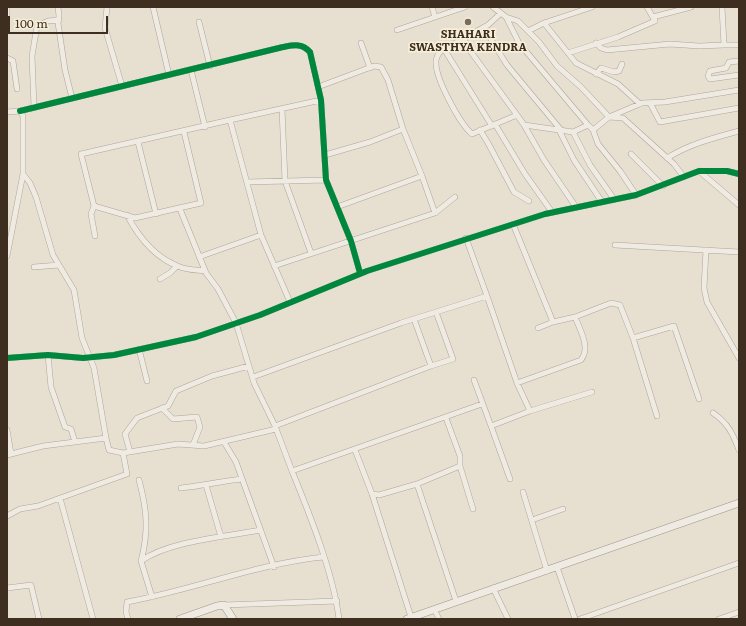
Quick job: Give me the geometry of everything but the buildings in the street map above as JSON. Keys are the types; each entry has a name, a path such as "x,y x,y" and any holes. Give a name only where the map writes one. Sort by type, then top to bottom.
{"street":[{"path":"58,7 65,70 72,98"},
{"path":"107,7 104,28 122,86"},
{"path":"153,7 169,75"},
{"path":"432,7 435,17"},
{"path":"493,7 503,15 518,21 539,42 557,66 581,87 609,118 623,118 667,158 684,177"},
{"path":"528,31 544,22 591,7"},
{"path":"568,53 618,37 655,21 647,7"},
{"path":"653,17 690,7"},
{"path":"722,7 724,45"},
{"path":"397,30 461,8"},
{"path":"7,9 7,22"},
{"path":"503,15 484,28 444,49 437,55 437,72 454,111 465,128 472,134 517,115"},
{"path":"503,15 519,43 593,130 598,144 620,171 636,195"},
{"path":"34,107 32,56 36,26 48,21 59,20"},
{"path":"199,22 210,66"},
{"path":"544,22 576,63 624,88 640,104"},
{"path":"484,28 507,65 560,130 574,160 602,202"},
{"path":"464,38 471,52 524,125 544,160 576,207"},
{"path":"362,43 370,68"},
{"path":"596,43 601,48 607,50 674,44 699,46 739,45"},
{"path":"7,112 16,110 20,111 297,44 306,47 310,52 321,100 326,180 351,241 360,273"},
{"path":"444,49 531,185 552,212"},
{"path":"7,58 13,61 17,89"},
{"path":"739,61 729,62 726,68 710,71 708,76 710,79 739,75"},
{"path":"596,74 601,68 614,72 619,71 622,64"},
{"path":"318,87 378,65 384,71 403,128 435,213"},
{"path":"191,70 205,127"},
{"path":"593,130 609,118 640,104 717,95 739,90"},
{"path":"95,236 91,214 94,206 81,154 321,100"},
{"path":"650,103 660,122 739,108"},
{"path":"282,109 285,181 311,253"},
{"path":"7,256 23,174 23,116 20,111"},
{"path":"230,120 260,235 290,302"},
{"path":"524,125 573,132 588,125"},
{"path":"325,155 370,142 403,128"},
{"path":"480,130 514,192 529,201"},
{"path":"667,158 683,148 697,142 739,131"},
{"path":"94,206 135,218 201,203 184,132"},
{"path":"573,132 590,165 614,200"},
{"path":"138,142 156,214"},
{"path":"631,154 663,186"},
{"path":"699,171 739,205"},
{"path":"7,358 48,355 91,357 114,355 196,337 290,302 360,273 545,214 636,195 663,186 699,171 727,171 739,174"},
{"path":"23,174 30,183 36,197 46,233 59,265 74,290 82,338 91,357 109,450 123,453 174,444 204,446 224,442 275,427 431,366 453,359 436,312"},
{"path":"337,207 422,176"},
{"path":"247,182 326,180"},
{"path":"274,266 435,213 455,196"},
{"path":"180,209 205,271 218,288 236,323 253,377 310,514 337,601 339,619"},
{"path":"127,215 138,235 160,257 177,266 205,271"},
{"path":"513,224 553,322"},
{"path":"199,257 260,235"},
{"path":"466,238 517,383 530,411"},
{"path":"615,245 739,252"},
{"path":"706,250 704,288 707,302 739,358"},
{"path":"34,267 59,265"},
{"path":"160,279 170,273 177,266"},
{"path":"253,377 414,319 486,296"},
{"path":"538,328 611,304 620,305 633,338 657,416"},
{"path":"517,383 581,360 585,355 586,348 575,317"},
{"path":"414,319 431,366"},
{"path":"633,338 674,326 699,399"},
{"path":"140,349 147,381"},
{"path":"48,355 51,387 65,427 71,429 75,442"},
{"path":"130,452 125,434 137,418 168,406 176,391 212,376 249,366"},
{"path":"474,380 510,479"},
{"path":"491,426 530,411 592,392"},
{"path":"292,471 356,450 482,404"},
{"path":"162,408 173,420 197,417 200,428 193,445"},
{"path":"713,413 723,420 733,433 739,450"},
{"path":"446,418 460,456 460,466 473,509"},
{"path":"7,430 9,455 43,446 106,438"},
{"path":"224,442 236,462 274,567"},
{"path":"356,450 372,494 409,618 493,588 547,571 739,502"},
{"path":"7,516 20,509 60,498 127,474 123,453"},
{"path":"372,494 379,495 417,484 456,469 460,466"},
{"path":"181,488 242,479"},
{"path":"139,480 145,503 147,527 146,545 141,561 152,597"},
{"path":"417,484 456,601"},
{"path":"206,485 221,538"},
{"path":"524,492 547,571"},
{"path":"60,498 93,619"},
{"path":"532,520 563,509"},
{"path":"141,561 153,553 260,530"},
{"path":"128,619 126,612 127,602 305,559 323,558"},
{"path":"580,619 739,563"},
{"path":"557,567 575,619"},
{"path":"7,588 31,584 40,619"},
{"path":"493,588 508,619"},
{"path":"180,619 224,605 337,601"},
{"path":"224,605 233,619"},
{"path":"434,609 439,619"},
{"path":"719,619 738,615"}],"cycle path":[{"path":"20,111 283,47 294,45 304,47 310,52 321,100 326,180 351,241 360,273"},
{"path":"7,358 48,355 83,358 114,355 196,337 260,315 367,271 545,214 636,195 699,171 727,171 739,174"}],"place":[{"name":"SHAHARI SWASTHYA KENDRA","path":"468,22"}]}
